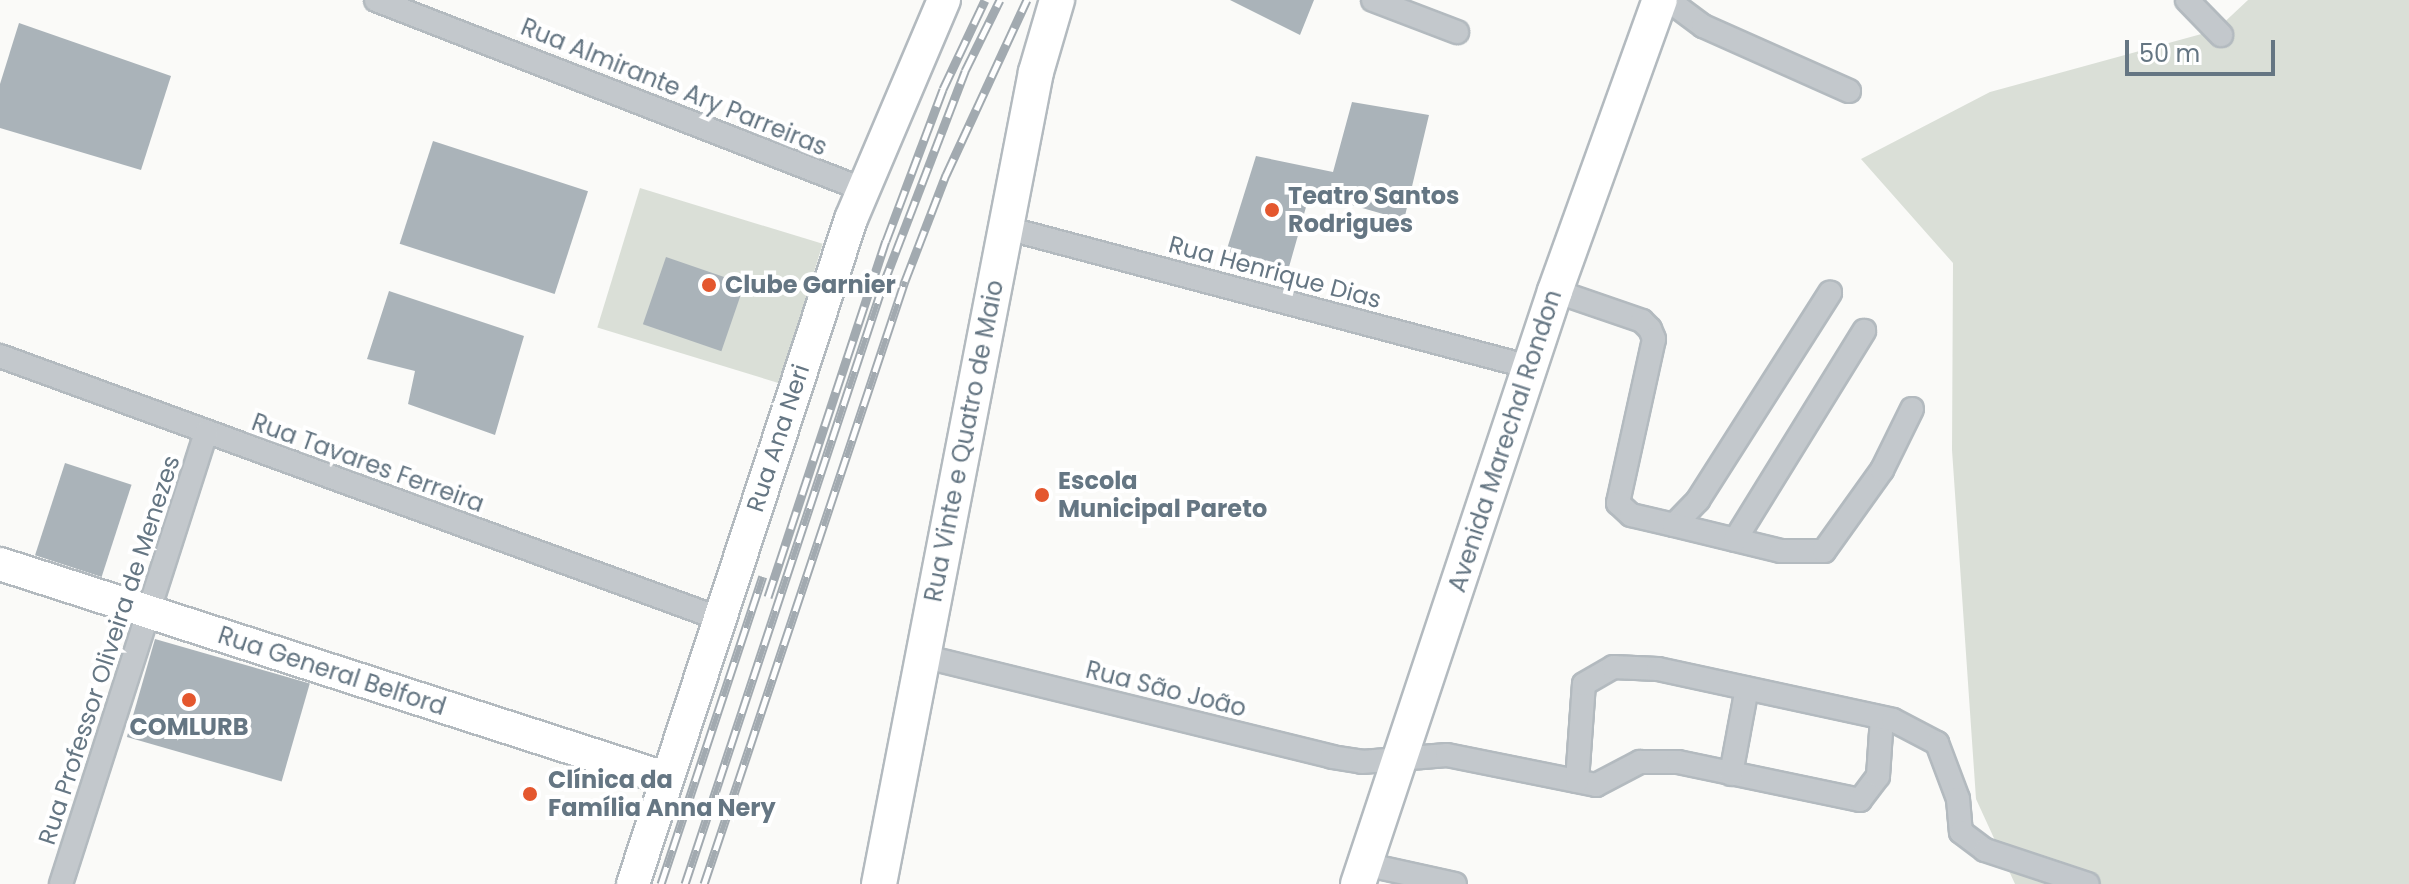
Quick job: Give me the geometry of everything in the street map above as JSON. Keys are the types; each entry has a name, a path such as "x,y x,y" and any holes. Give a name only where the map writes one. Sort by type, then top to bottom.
{"main road":[{"name":"Rua Ana Neri","path":"633,884 665,778 862,189 944,0"},
{"name":"Rua Vinte e Quatro de Maio","path":"879,884 1036,72 1057,0"},
{"name":"Avenida Marechal Rondon","path":"1361,874 1555,291 1660,0"},
{"name":"Rua General Belford","path":"0,564 665,778"}],"street":[{"name":"Rua Almirante Ary Parreiras","path":"376,0 862,189"},
{"path":"1373,0 1457,32"},
{"path":"1668,0 1703,26 1849,91"},
{"path":"2187,0 2221,35"},
{"name":"Rua Henrique Dias","path":"1006,228 1530,367"},
{"path":"1555,291 1642,321 1654,339 1618,503 1631,515 1781,551 1824,551 1882,470 1912,409"},
{"path":"1674,525 1698,500 1830,293"},
{"path":"1735,540 1864,331"},
{"name":"Rua Tavares Ferreira","path":"0,356 718,618"},
{"name":"Rua Professor Oliveira de Menezes","path":"61,884 206,432"},
{"name":"Rua São João","path":"922,656 1332,757 1399,760 1447,755 1596,785 1640,762 1678,762 1860,800 1878,776 1882,718"},
{"path":"1577,781 1584,684 1593,675 1613,667 1658,669 1882,718 1937,743 1958,799 1961,832 1985,850 2088,884"},
{"path":"1731,774 1747,688"},
{"path":"1361,874 1455,884"}],"shaded area":[{"path":"2248,0 2409,0 2409,884 2015,884 1976,799 1952,450 1953,263 1861,159 1990,92 2216,30"},
{"name":"Clube Garnier","path":"640,188 823,244 780,383 597,328"}],"building":[{"path":"1230,0 1314,0 1300,35"},
{"path":"19,23 171,76 141,170 0,128 0,84"},
{"path":"1352,102 1429,115 1404,220 1310,193 1289,267 1226,252 1256,156 1333,172"},
{"path":"433,141 588,191 555,294 400,244"},
{"path":"666,257 744,284 721,351 643,324"},
{"path":"389,291 524,336 495,435 408,404 415,371 367,359"},
{"path":"65,463 132,485 102,577 35,555"},
{"path":"155,639 310,683 282,781 127,737"}],"railway":[{"path":"768,597 886,241 943,89 985,0"},
{"path":"685,884 883,285 965,71 1000,0"},
{"path":"704,884 905,281 946,175 1027,0"},
{"path":"661,884 763,576"}],"place":[{"name":"Teatro Santos Rodrigues","path":"1272,210"},
{"name":"Clube Garnier","path":"709,285"},
{"name":"Escola Municipal Pareto","path":"1042,495"},
{"name":"COMLURB","path":"189,700"},
{"name":"Clínica da Família Anna Nery","path":"530,794"}]}
